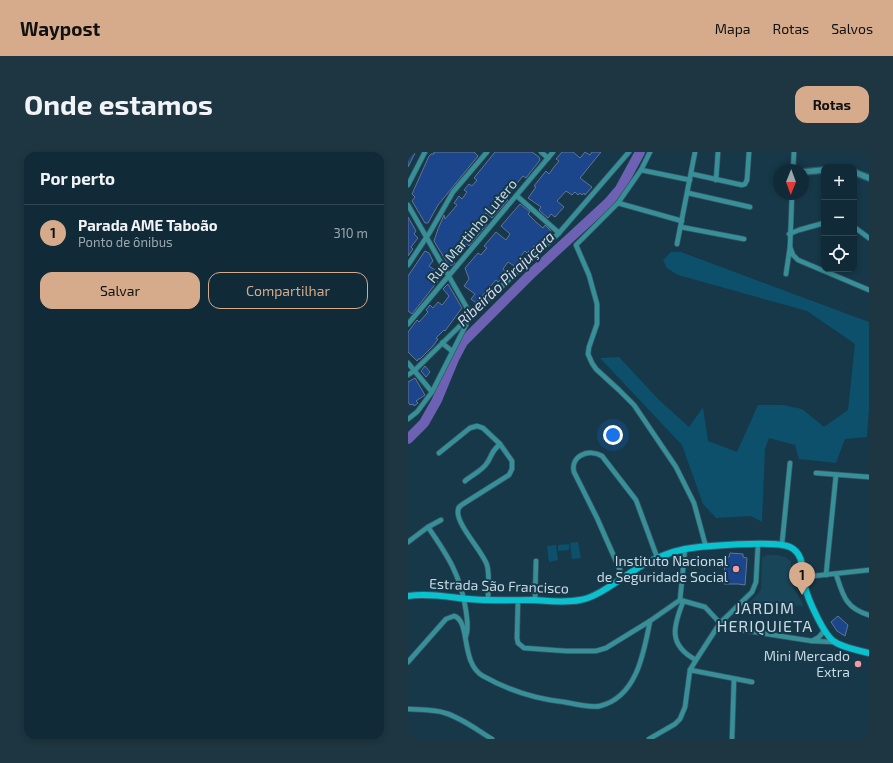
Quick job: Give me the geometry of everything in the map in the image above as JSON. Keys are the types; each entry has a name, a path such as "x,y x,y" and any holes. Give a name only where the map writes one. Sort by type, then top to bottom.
{"main road":[{"name":"Estrada São Francisco","path":"408,596 430,595 488,600 584,600 657,557 686,549 758,544 782,544"},
{"path":"782,544 792,548 801,559 805,586 824,631 834,642 869,653"}],"street":[{"path":"408,185 425,152"},
{"path":"408,265 453,192 487,152"},
{"path":"541,152 548,158"},
{"name":"Rua Martinho Lutero","path":"408,324 553,152"},
{"path":"408,375 559,233 629,152"},
{"path":"650,152 641,170 618,203 576,245 589,275 597,304 597,324 588,354 596,370 634,405 676,466 694,503 706,547"},
{"path":"677,244 692,174 695,152"},
{"path":"716,180 718,152"},
{"path":"692,174 742,185 747,182 749,152"},
{"path":"794,152 794,164"},
{"path":"641,170 690,180"},
{"path":"809,171 821,170"},
{"path":"857,173 869,178"},
{"path":"688,193 750,207"},
{"path":"516,196 559,233"},
{"path":"786,274 790,247 789,234 792,200"},
{"path":"618,203 682,221"},
{"path":"408,205 471,315"},
{"path":"789,234 821,224"},
{"path":"681,227 744,239"},
{"path":"857,229 869,238"},
{"path":"790,247 793,255 798,260 869,290"},
{"path":"408,419 417,412 432,392 471,315"},
{"path":"442,343 452,351"},
{"path":"408,363 432,392"},
{"path":"439,453 470,428 476,426 483,428 500,444 512,461 513,465 509,475 459,506 458,510 458,515 469,536 487,564 488,600"},
{"path":"465,481 485,466 493,450 500,444"},
{"path":"623,577 597,518 574,472 574,460 588,452 595,452 602,456 632,494 640,508 657,557"},
{"path":"782,544 790,463"},
{"path":"816,473 869,478"},
{"path":"826,575 836,475"},
{"path":"408,542 428,527 441,520"},
{"path":"428,527 456,571 460,581 468,624 465,637"},
{"path":"649,739 675,724 683,715 690,670 720,623 748,596 755,587 758,544"},
{"path":"686,549 682,601 674,633 678,646 687,655 696,660"},
{"path":"535,600 536,561"},
{"path":"804,577 869,570"},
{"path":"836,574 842,591 852,608 859,612 869,614"},
{"path":"518,600 518,642 520,646 527,649 596,651 606,648 682,601 705,607 720,623 729,628 812,641 834,642"},
{"path":"408,662 446,619 454,616 461,623 466,648 471,662 482,675 523,693 545,700 599,707 615,699 630,683 638,669 643,655 650,622"},
{"path":"812,641 819,637 824,631"},
{"path":"690,670 752,682"},
{"path":"732,739 734,679"},
{"path":"408,709 433,710 446,713 492,739"}],"shaded area":[{"path":"671,252 681,252 869,322 869,410 867,437 845,439 836,463 799,459 795,445 769,438 765,449 762,522 751,516 716,518 703,504 682,445 600,358 619,357 659,400 689,427 703,407 708,441 737,452 758,405 783,405 802,409 824,427 848,410 855,344 807,311 678,275 667,268 663,260"},
{"path":"578,542 581,558 572,559 570,543"},
{"path":"569,544 569,550 558,551 558,545"},
{"path":"556,545 558,560 549,562 547,546"},
{"path":"767,555 778,555 791,561 792,585 804,606 748,604 761,590 762,557"}],"building":[{"path":"408,152 415,153 408,167"},
{"path":"434,152 474,152 478,156 438,205 428,223 425,223 412,201 415,197 412,194 429,156 434,154"},
{"path":"495,152 532,152 539,157 540,160 526,178 523,176 505,198 508,200 492,218 486,213 480,219 487,224 469,246 467,244 459,253 449,257 455,263 449,266 434,241 438,229 444,215 445,219 457,205 454,203 459,196 462,199 467,192 464,190 469,184 472,186 477,180 474,178"},
{"path":"562,152 573,152 580,158 585,152 590,155 592,152 601,152 580,178 592,187 585,195 584,193 582,195 580,193 578,195 575,192 572,195 566,191 557,201 564,207 555,217 551,214 548,218 539,210 541,207 528,198 536,187 534,186 546,171 549,174 559,161 556,159"},
{"path":"520,204 530,212 528,214 543,228 545,225 551,231 551,234 544,242 542,241 539,244 536,244 527,253 525,251 519,258 522,261 516,267 508,262 503,269 508,273 498,282 496,280 476,303 471,299 475,294 464,286 469,279 465,268 478,253 481,255 487,248 484,246 496,232 506,240 510,234 501,226"},
{"path":"408,217 416,231 414,234 418,238 411,247 413,249 408,256"},
{"path":"425,251 429,253 433,261 429,266 438,272 439,271 441,277 412,314 408,311 408,276"},
{"path":"448,284 462,308 445,331 444,330 436,338 438,339 433,346 417,361 408,352 408,332 417,320 419,322 428,312 426,310 430,305 433,308 438,302 442,305 443,304 449,296 443,289"},
{"path":"425,366 430,372 426,377 421,371"},
{"path":"415,378 425,395 416,401 418,403 414,406 413,404 410,405 408,402 408,382"},
{"name":"Instituto Nacional de Seguridade Social","path":"730,553 743,554 743,557 747,558 745,585 724,584 725,556 729,557"},
{"path":"838,616 848,625 845,636 837,631 831,622"}],"waterway":[{"name":"Ribeirão Pirajuçara","path":"408,439 424,423 437,400 454,359 463,342 532,273 608,203 620,189 640,152"}],"place":[{"name":"Instituto Nacional de Seguridade Social","path":"736,569"},
{"name":"Parada AME Taboão","path":"802,595"},
{"name":"Mini Mercado Extra","path":"858,664"}],"district":[{"name":"JARDIM HERIQUIETA","path":"765,617"}]}
